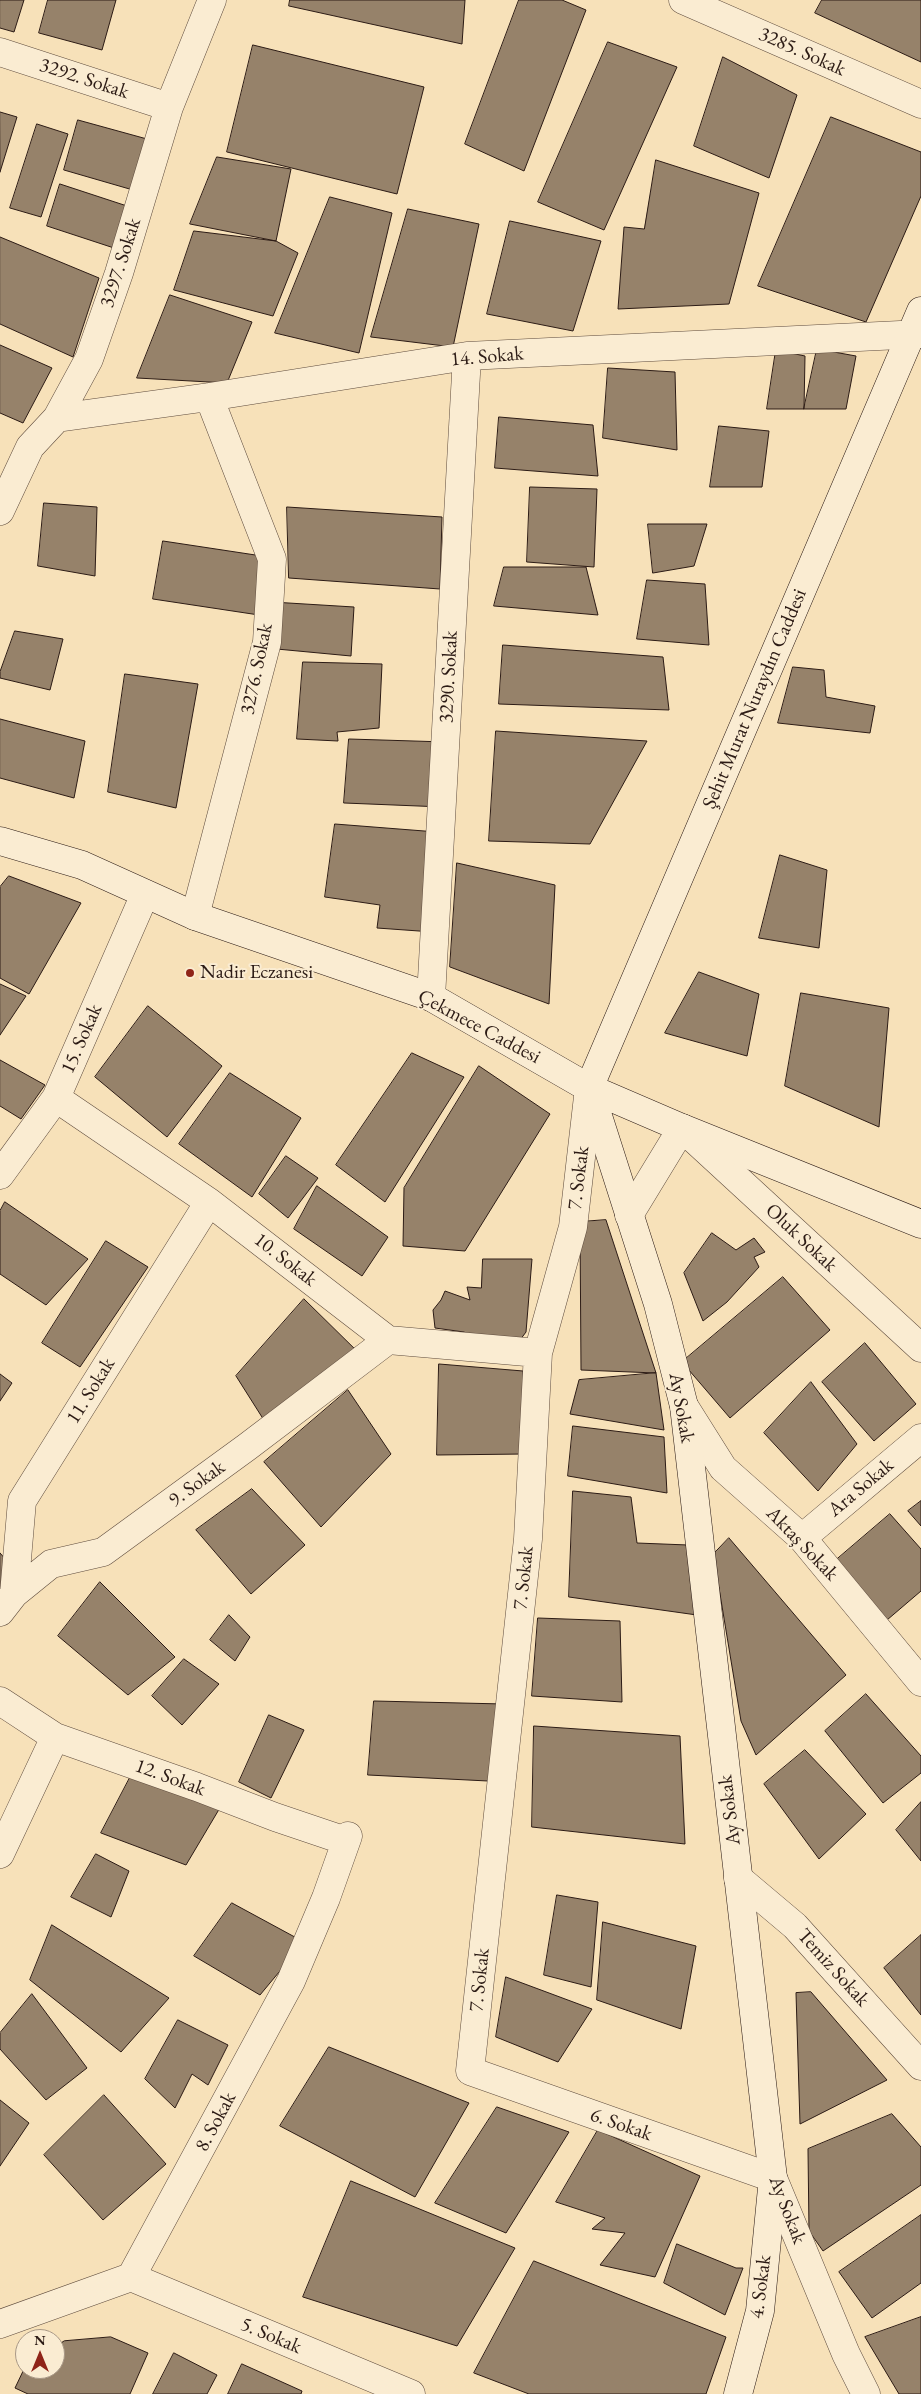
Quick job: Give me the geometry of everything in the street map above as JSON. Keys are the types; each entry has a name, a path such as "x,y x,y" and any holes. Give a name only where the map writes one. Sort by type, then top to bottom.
{"street":[{"name":"3297. Sokak","path":"0,511 30,447 57,418 89,360 119,273 169,107 212,0"},
{"name":"3285. Sokak","path":"683,0 921,104"},
{"name":"3292. Sokak","path":"0,52 169,107"},
{"name":"14. Sokak","path":"57,418 209,397 467,356 917,326"},
{"name":"Şehit Murat Nuraydın Caddesi","path":"589,1088 917,326"},
{"name":"3290. Sokak","path":"431,998 467,356"},
{"name":"3276. Sokak","path":"195,916 267,642 272,559 209,397"},
{"name":"Çekmece Caddesi","path":"0,841 82,865 195,916 431,998 589,1088 682,1128 921,1224"},
{"name":"15. Sokak","path":"0,1174 56,1098 145,894"},
{"name":"Ay Sokak","path":"589,1088 658,1304 684,1406 773,2178 846,2354 866,2394"},
{"name":"7. Sokak","path":"470,2071 528,1539 538,1353 573,1227 589,1088"},
{"name":"10. Sokak","path":"56,1098 209,1202 388,1340"},
{"path":"629,1215 682,1128"},
{"name":"Oluk Sokak","path":"682,1128 921,1348"},
{"name":"11. Sokak","path":"7,1603 22,1501 209,1202"},
{"path":"388,1340 538,1353"},
{"name":"9. Sokak","path":"7,1603 51,1564 103,1552 388,1340"},
{"name":"Aktaş Sokak","path":"684,1406 723,1468 802,1538 921,1682"},
{"name":"Ara Sokak","path":"802,1538 921,1438"},
{"name":"12. Sokak","path":"0,1701 55,1737 197,1787 275,1817 347,1839"},
{"path":"0,1854 55,1737"},
{"name":"8. Sokak","path":"132,2277 291,1982 326,1898 347,1839"},
{"name":"Temiz Sokak","path":"738,1878 796,1926 921,2066"},
{"name":"6. Sokak","path":"470,2071 773,2178"},
{"name":"4. Sokak","path":"738,2394 760,2311 773,2178"},
{"path":"0,2324 132,2277"},
{"name":"5. Sokak","path":"132,2277 411,2394"}],"building":[{"path":"0,0 24,0 14,32 0,28"},
{"path":"48,0 116,0 102,50 39,33"},
{"path":"290,0 465,0 462,44 289,6"},
{"path":"519,0 562,0 586,10 524,171 465,144"},
{"path":"822,0 921,0 921,62 815,13"},
{"path":"608,42 677,67 604,230 538,202"},
{"path":"253,45 424,87 397,194 227,152"},
{"path":"723,57 797,95 769,178 694,146"},
{"path":"0,112 17,117 0,172"},
{"path":"831,117 921,152 921,196 866,322 758,286"},
{"path":"78,120 147,139 133,190 64,170"},
{"path":"37,124 68,134 41,217 10,208"},
{"path":"217,157 291,169 276,241 190,224"},
{"path":"656,160 759,193 729,304 618,309 624,227 644,229"},
{"path":"60,184 127,206 114,248 47,226"},
{"path":"330,197 392,213 359,353 275,333"},
{"path":"408,209 479,224 453,347 371,337"},
{"path":"510,221 601,241 573,331 487,314"},
{"path":"194,231 276,241 298,253 273,316 174,290"},
{"path":"0,237 99,278 73,357 0,324"},
{"path":"170,295 252,322 227,383 137,378"},
{"path":"0,345 52,368 23,423 0,413"},
{"path":"817,349 856,356 846,409 804,409"},
{"path":"776,350 805,356 804,409 767,409"},
{"path":"608,368 675,372 677,450 603,438"},
{"path":"499,417 593,425 598,476 495,468"},
{"path":"719,426 769,431 762,487 710,487"},
{"path":"530,487 597,489 594,567 527,562"},
{"path":"44,503 97,507 95,576 38,566"},
{"path":"287,507 442,517 440,589 289,578"},
{"path":"648,524 707,524 694,566 653,573"},
{"path":"163,541 262,556 259,615 153,599"},
{"path":"504,567 586,567 598,615 494,606"},
{"path":"647,580 705,584 709,645 637,639"},
{"path":"272,602 354,607 351,656 266,648"},
{"path":"15,631 63,639 50,690 0,678 0,672"},
{"path":"503,645 663,657 669,710 499,704"},
{"path":"303,662 382,664 379,728 337,732 338,741 297,739"},
{"path":"793,667 824,670 826,697 875,706 870,733 778,723"},
{"path":"125,674 198,684 176,808 108,792"},
{"path":"0,719 85,741 74,798 0,778"},
{"path":"496,731 647,741 590,844 489,841"},
{"path":"349,739 446,742 443,807 344,803"},
{"path":"335,824 437,832 433,932 377,928 380,905 325,897"},
{"path":"780,855 827,870 819,948 759,938"},
{"path":"457,863 555,885 549,1004 450,967"},
{"path":"9,876 81,903 29,994 0,978 0,887"},
{"path":"699,972 759,994 747,1056 665,1033"},
{"path":"0,984 26,996 0,1035"},
{"path":"801,993 889,1008 879,1127 785,1086"},
{"path":"148,1006 222,1066 167,1137 95,1077"},
{"path":"412,1053 464,1077 385,1202 336,1165"},
{"path":"0,1060 45,1085 21,1119 0,1106"},
{"path":"479,1066 550,1114 465,1251 403,1246 404,1188"},
{"path":"230,1073 301,1118 252,1197 179,1144"},
{"path":"286,1156 318,1178 288,1218 259,1194"},
{"path":"317,1186 388,1237 362,1276 294,1229"},
{"path":"5,1202 88,1259 46,1305 0,1274 0,1211"},
{"path":"606,1220 656,1373 581,1370 580,1222"},
{"path":"712,1233 736,1250 754,1238 765,1252 754,1257 759,1267 727,1302 703,1321 684,1273"},
{"path":"106,1241 148,1267 80,1367 42,1343"},
{"path":"483,1259 532,1259 526,1332 520,1340 480,1340 464,1332 435,1328 433,1310 445,1291 470,1300 467,1287 481,1288"},
{"path":"783,1277 830,1330 730,1418 682,1362"},
{"path":"304,1299 362,1356 267,1425 236,1376"},
{"path":"865,1343 916,1404 874,1441 822,1382"},
{"path":"439,1364 523,1371 524,1454 437,1455"},
{"path":"656,1373 664,1430 570,1414 579,1380"},
{"path":"0,1374 12,1383 0,1401"},
{"path":"811,1382 857,1444 818,1491 764,1433"},
{"path":"348,1390 391,1454 321,1527 264,1462"},
{"path":"573,1426 664,1437 667,1493 568,1476"},
{"path":"252,1489 305,1545 251,1594 196,1530"},
{"path":"573,1491 631,1497 637,1543 688,1545 704,1616 569,1597"},
{"path":"921,1501 921,1526 908,1511"},
{"path":"890,1514 921,1549 921,1591 887,1620 835,1561"},
{"path":"729,1538 846,1675 756,1755 741,1721 719,1588 709,1559"},
{"path":"0,1553 14,1569 0,1587"},
{"path":"100,1582 175,1657 128,1695 58,1636"},
{"path":"229,1615 250,1637 235,1661 210,1640"},
{"path":"538,1618 620,1621 622,1702 532,1696"},
{"path":"184,1659 219,1684 182,1725 152,1696"},
{"path":"866,1694 921,1756 921,1773 883,1803 825,1731"},
{"path":"374,1701 504,1704 488,1781 368,1775"},
{"path":"269,1715 304,1730 271,1798 239,1782"},
{"path":"534,1726 680,1736 685,1844 532,1827"},
{"path":"805,1750 866,1814 819,1859 764,1784"},
{"path":"134,1770 224,1801 186,1865 101,1833"},
{"path":"921,1802 921,1861 896,1830"},
{"path":"96,1854 129,1871 111,1917 71,1897"},
{"path":"557,1895 598,1902 591,1987 544,1975"},
{"path":"232,1903 304,1942 260,1995 194,1956"},
{"path":"603,1922 696,1946 681,2029 597,2000"},
{"path":"52,1925 169,1998 121,2052 30,1980"},
{"path":"921,1935 921,2015 884,1968"},
{"path":"506,1977 592,2009 558,2062 496,2037"},
{"path":"811,1992 887,2080 800,2124 796,1993"},
{"path":"32,1994 87,2068 46,2100 0,2049 0,2033"},
{"path":"178,2020 228,2045 208,2085 192,2074 175,2108 145,2079"},
{"path":"329,2047 469,2103 415,2197 280,2126"},
{"path":"104,2095 166,2164 103,2220 44,2155"},
{"path":"0,2100 29,2123 0,2166"},
{"path":"497,2107 569,2132 506,2233 435,2203"},
{"path":"892,2114 921,2147 921,2185 823,2251 809,2231 808,2149"},
{"path":"598,2130 700,2176 655,2277 600,2265 625,2233 592,2229 605,2218 556,2202"},
{"path":"351,2181 515,2248 457,2346 303,2297"},
{"path":"921,2215 921,2283 872,2318 839,2272"},
{"path":"677,2244 736,2268 743,2268 725,2315 664,2283"},
{"path":"534,2261 726,2337 706,2394 529,2394 474,2373"},
{"path":"921,2317 921,2394 899,2394 865,2337"},
{"path":"111,2337 148,2353 130,2394 28,2394 15,2388 19,2379 65,2379 65,2341"},
{"path":"174,2353 217,2375 207,2394 153,2394"},
{"path":"242,2364 302,2391 301,2394 228,2394"}],"place":[{"name":"Nadir Eczanesi","path":"190,973"}]}
